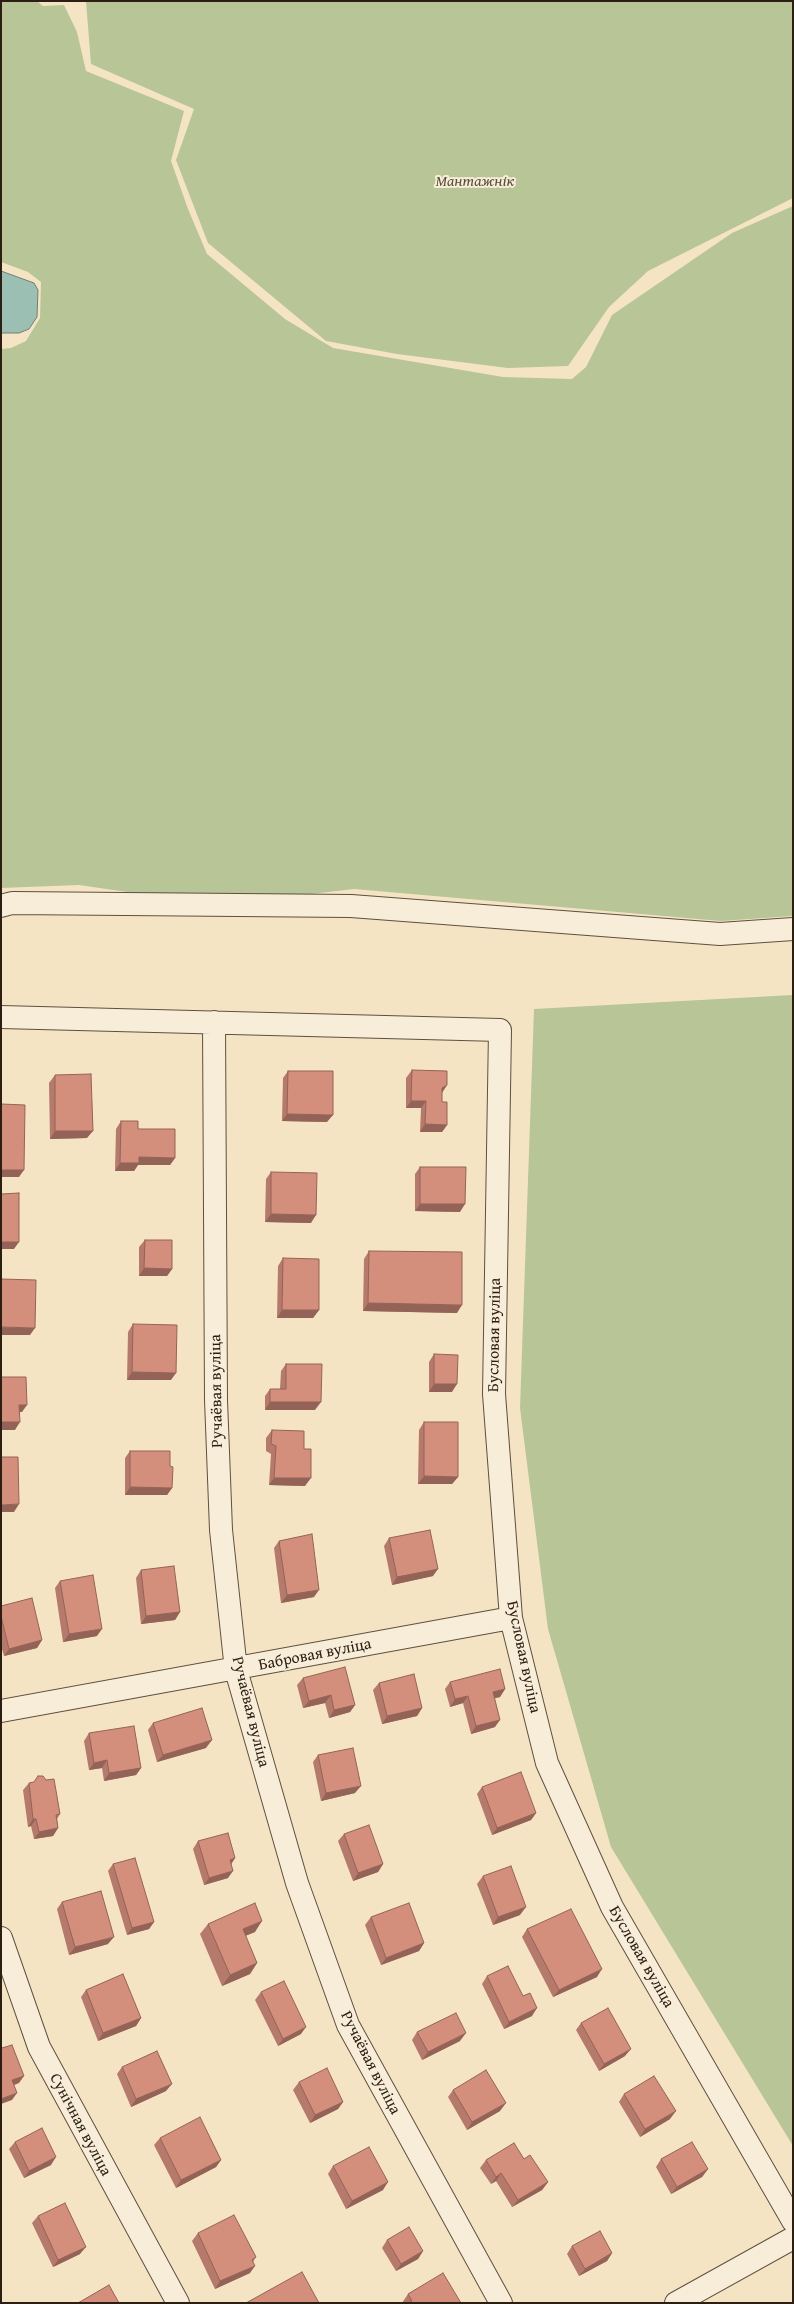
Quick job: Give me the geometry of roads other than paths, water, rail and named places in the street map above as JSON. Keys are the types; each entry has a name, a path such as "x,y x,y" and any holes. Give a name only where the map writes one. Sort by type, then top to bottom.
{"street":[{"path":"1,906 12,904 350,906 720,934 793,929"},
{"path":"1,1017 214,1022"},
{"name":"Бусловая вуліца","path":"214,1022 500,1030 494,1394 511,1618 547,1763 612,1907 793,2221"},
{"name":"Ручаёвая вуліца","path":"214,1022 217,1415 221,1530 236,1670 297,1883 348,2025 502,2303"},
{"name":"Бабровая вуліца","path":"1,1711 236,1670 511,1618"},
{"name":"Сунічная вуліца","path":"1,1938 39,2047 178,2303"},
{"path":"676,2303 793,2238"}],"water":[{"path":"1,271 34,283 38,290 37,317 29,329 19,333 1,333"}],"park label":[{"name":"Мантажнік","path":"475,182"}]}
